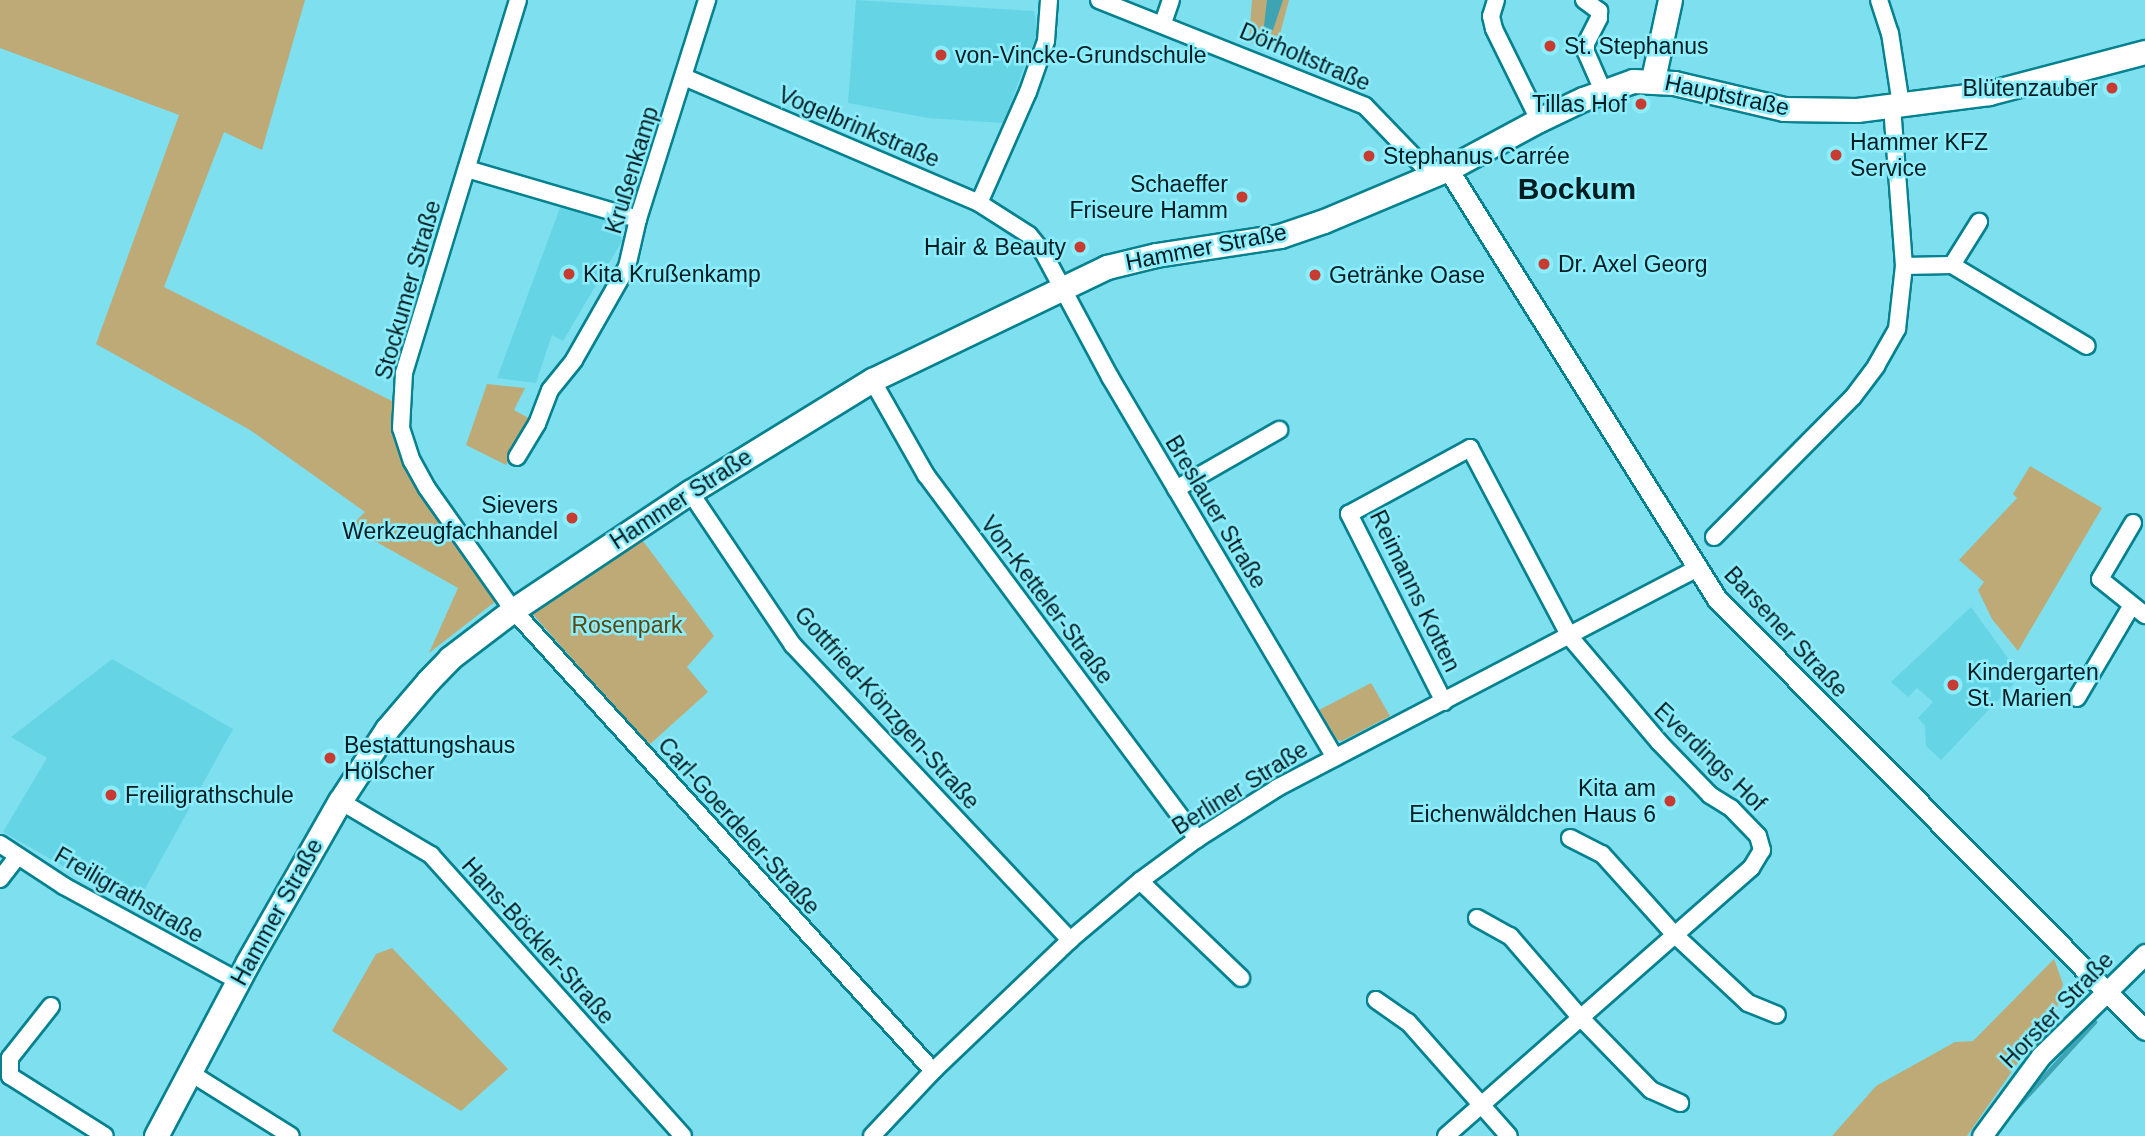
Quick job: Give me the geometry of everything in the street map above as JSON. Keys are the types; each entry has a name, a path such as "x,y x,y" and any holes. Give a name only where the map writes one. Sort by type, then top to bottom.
{"main road":[{"path":"1653,79 1670,0"},
{"name":"Hauptstraße","path":"1438,173 1539,120 1603,91 1633,81 1653,79 1784,109 1827,111 1989,93 2145,52"},
{"name":"Hammer Straße","path":"156,1136 238,981 340,801 387,729 428,681 459,651 513,611 690,492 872,380 1062,287 1122,262 1280,236 1438,173"}],"street":[{"name":"Stockumer Straße","path":"513,611 427,488 412,461 401,428 404,373 518,0"},
{"path":"684,77 707,0"},
{"path":"979,203 1042,54 1046,41 1049,0"},
{"name":"Dörholtstraße","path":"1099,0 1163,23 1365,106 1423,166 1438,173"},
{"path":"1163,23 1171,0"},
{"path":"1496,0 1491,16 1494,29 1539,120"},
{"path":"1584,0 1598,12 1599,18 1586,44 1586,52 1603,91"},
{"path":"1714,537 1853,397 1876,366 1897,329 1905,266 1890,33 1879,0"},
{"name":"Vogelbrinkstraße","path":"684,77 979,203 1029,235 1044,252 1062,287"},
{"name":"Krußenkamp","path":"517,457 537,424 550,390 574,360 628,267 638,219 684,77"},
{"path":"467,169 638,219"},
{"name":"Barsener Straße","path":"1438,173 1696,569 1729,614 2145,1030"},
{"path":"1952,265 1979,222"},
{"path":"1905,266 1952,265 2087,346"},
{"name":"Breslauer Straße","path":"1062,287 1176,489 1335,758"},
{"name":"Von-Ketteler-Straße","path":"872,380 926,475 1197,839"},
{"path":"1176,489 1279,430"},
{"name":"Reimanns Kotten","path":"1444,702 1349,514 1470,447 1570,637"},
{"name":"Gottfried-Könzgen-Straße","path":"690,492 793,645 1070,940"},
{"path":"2077,698 2138,610 2100,579 2133,523"},
{"name":"Berliner Straße","path":"872,1136 933,1071 1070,940 1140,881 1197,839 1237,812 1335,758 1696,569"},
{"name":"Carl-Goerdeler-Straße","path":"513,611 933,1071"},
{"name":"Everdings Hof","path":"1446,1136 1751,868 1762,850 1758,836 1731,808 1710,795 1659,742 1570,637"},
{"name":"Hans-Böckler-Straße","path":"340,801 431,855 683,1136"},
{"path":"1570,838 1602,855 1675,935 1748,1003 1777,1015"},
{"name":"Freiligrathstraße","path":"0,844 75,892 238,981"},
{"path":"0,879 18,856"},
{"path":"1140,881 1241,978"},
{"path":"1477,918 1510,936 1580,1017 1651,1090 1680,1103"},
{"name":"Horster Straße","path":"1982,1136 2041,1056 2145,954"},
{"path":"1376,1000 1408,1022 1480,1106 1510,1136"},
{"path":"0,1090 10,1076 10,1058 51,1006"},
{"path":"189,1072 291,1136"},
{"path":"10,1076 105,1136"}],"shaded area":[{"name":"von-Vincke-Grundschule","path":"856,0 1034,11 1038,31 1003,123 928,118 848,103"},
{"path":"1267,0 1283,0 1273,30 1268,31 1264,26"},
{"name":"Kita Krußenkamp","path":"561,205 616,224 622,241 563,341 552,335 536,383 497,378"},
{"name":"Kindergarten St. Marien","path":"1971,607 2021,676 1941,760 1926,746 1925,726 1918,718 1933,702 1917,688 1908,697 1891,682"},
{"name":"Freiligrathschule","path":"112,659 233,729 135,907 3,832 47,758 11,737"}],"green space":[{"path":"0,0 305,0 262,150 224,132 164,287 392,401 392,416 401,450 424,498 496,601 429,653 458,588 350,527 365,512 250,430 96,344 179,115 0,48"},
{"path":"1252,0 1289,0 1276,49 1249,42"},
{"path":"487,384 525,388 514,410 532,420 506,465 466,445"},
{"path":"2030,466 2102,508 2018,651 1992,619 1978,590 1984,582 1959,560 2017,498 2013,494"},
{"name":"Rosenpark","path":"637,533 714,636 687,667 708,692 649,745 528,609"},
{"path":"1371,683 1390,716 1342,741 1337,740 1319,710"},
{"path":"392,948 508,1069 461,1111 332,1031 376,954"},
{"path":"2054,959 2063,984 2055,1017 2043,1037 2017,1064 1967,1136 1832,1136 1876,1086 1955,1042 1973,1041"}],"waterway":[{"path":"2009,1115 2094,1022"}],"place":[{"name":"St. Stephanus","path":"1550,46"},
{"name":"von-Vincke-Grundschule","path":"941,55"},
{"name":"Blütenzauber","path":"2112,88"},
{"name":"Tillas Hof","path":"1641,104"},
{"name":"Hammer KFZ Service","path":"1836,155"},
{"name":"Stephanus Carrée","path":"1369,156"},
{"name":"Schaeffer Friseure Hamm","path":"1242,197"},
{"name":"Hair & Beauty","path":"1080,247"},
{"name":"Dr. Axel Georg","path":"1544,264"},
{"name":"Kita Krußenkamp","path":"569,274"},
{"name":"Getränke Oase","path":"1315,275"},
{"name":"Sievers Werkzeugfachhandel","path":"572,518"},
{"name":"Kindergarten St. Marien","path":"1953,685"},
{"name":"Bestattungshaus Hölscher","path":"330,758"},
{"name":"Freiligrathschule","path":"111,795"},
{"name":"Kita am Eichenwäldchen Haus 6","path":"1670,801"}],"district":[{"name":"Bockum","path":"1577,189"}]}
